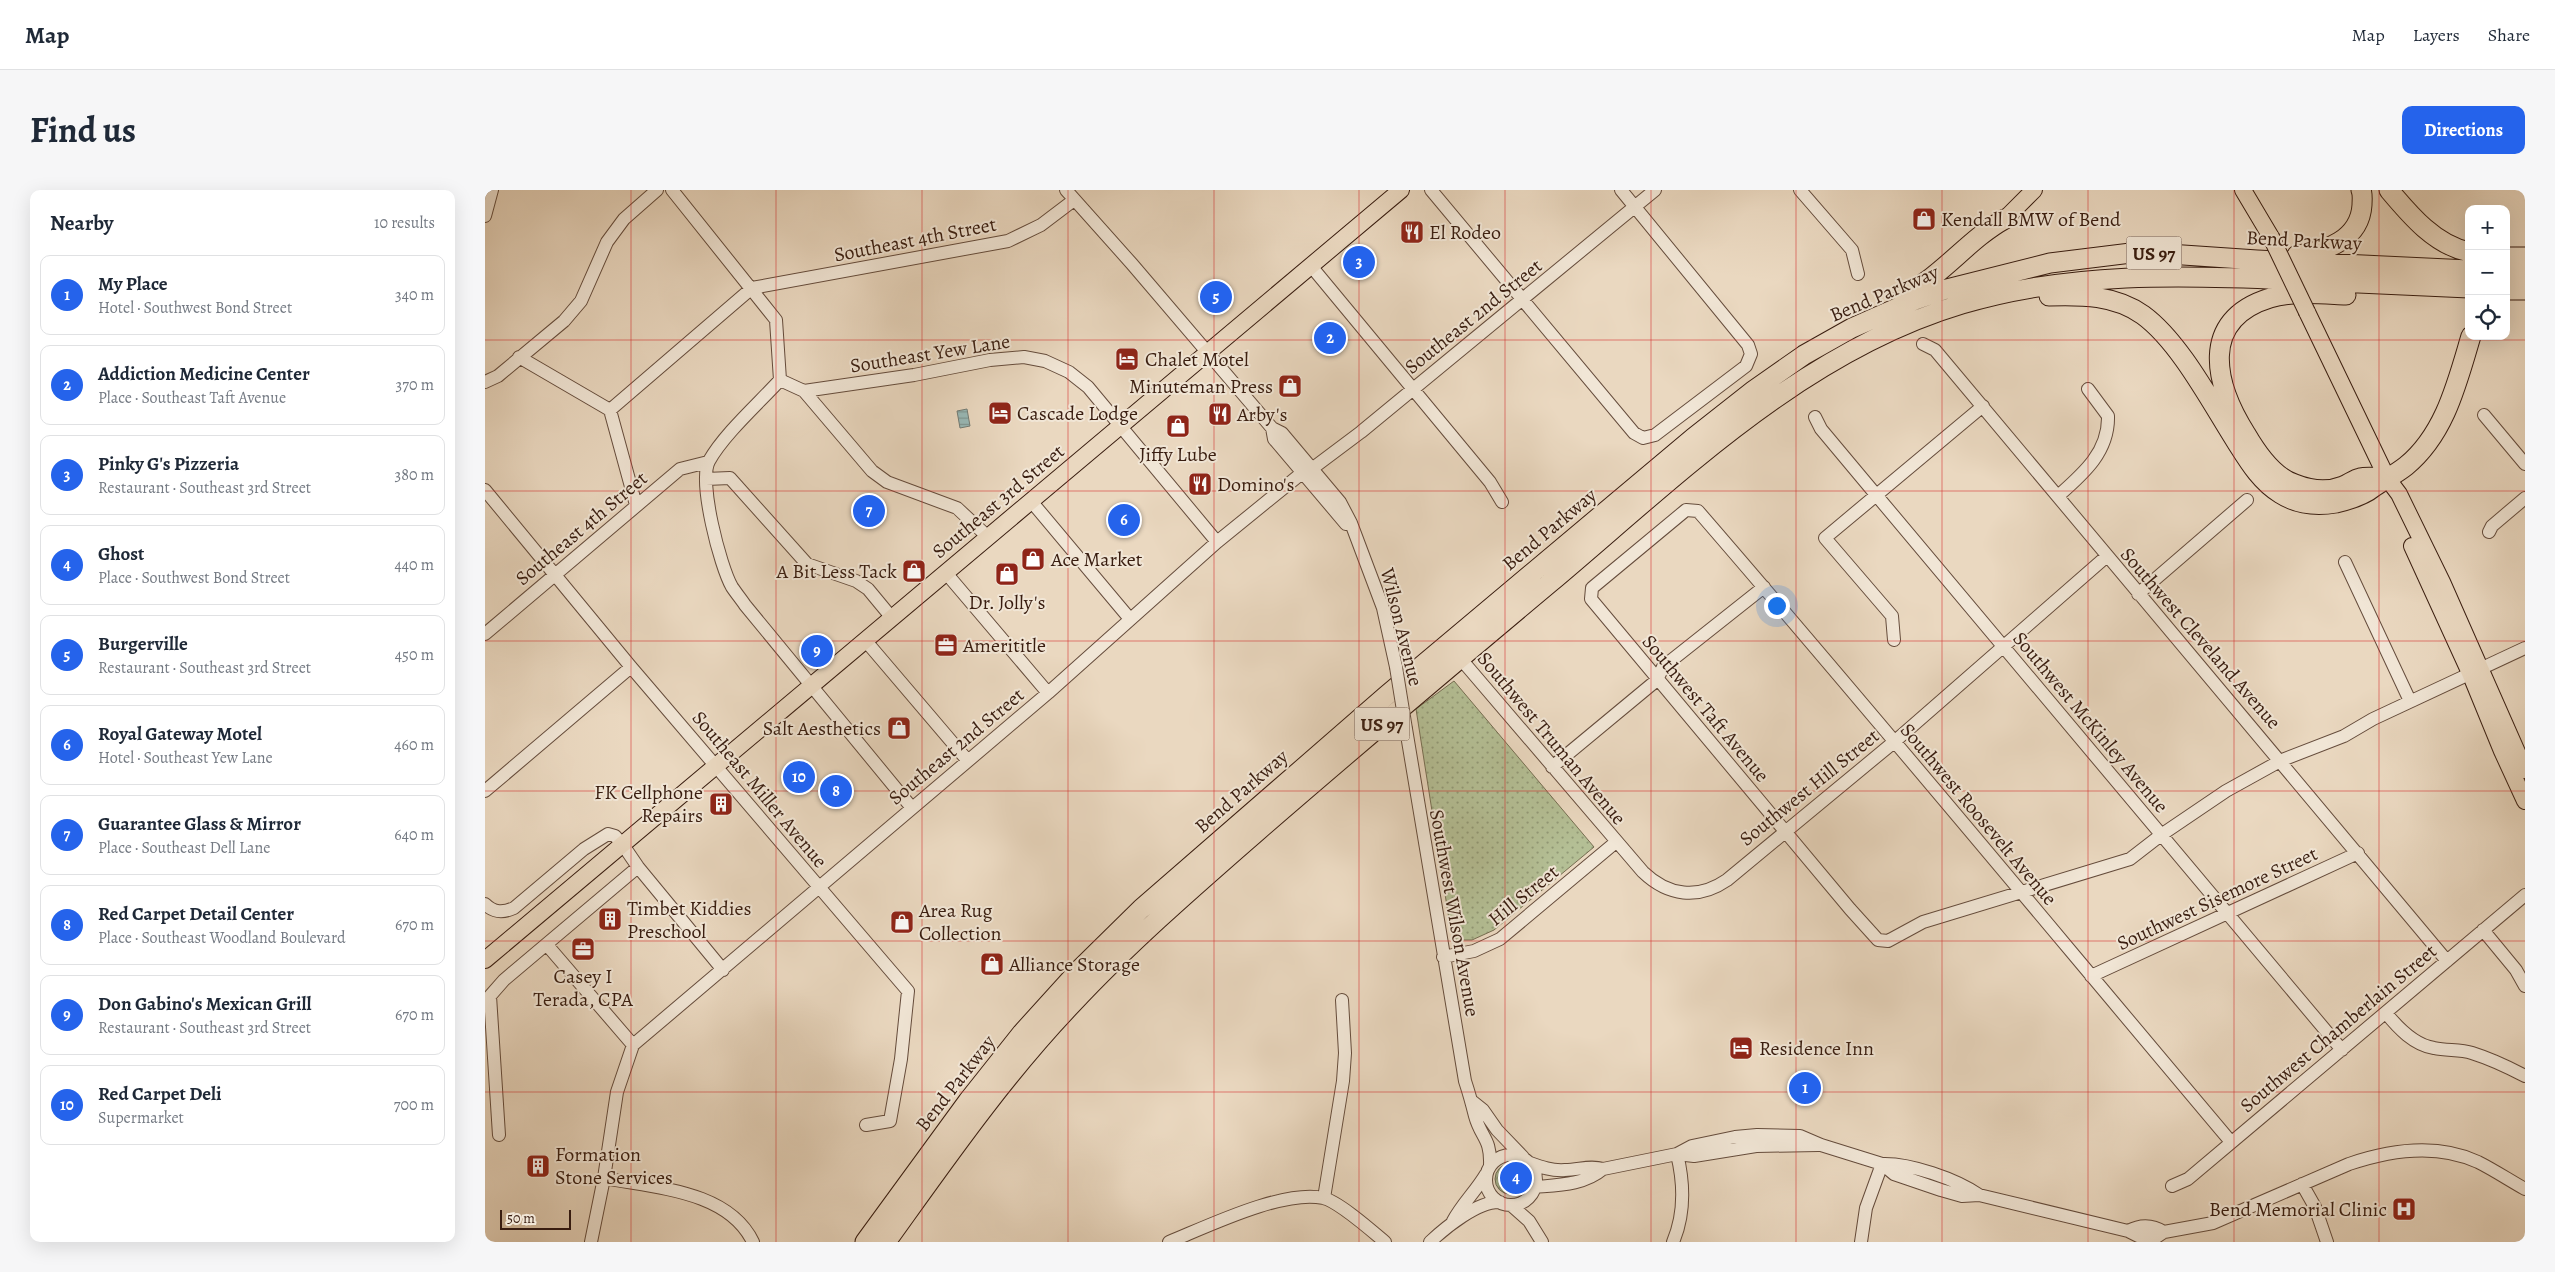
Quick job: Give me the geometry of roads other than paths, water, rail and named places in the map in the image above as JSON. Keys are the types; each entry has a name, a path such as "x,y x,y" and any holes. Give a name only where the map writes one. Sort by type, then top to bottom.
{"highway":[{"path":"2257,260 2315,253 2337,244 2353,231 2361,216 2361,190"},
{"path":"2389,190 2430,232 2447,244 2465,251"},
{"path":"1851,328 1890,301 1928,280 1984,230 2005,219"},
{"name":"Bend Parkway","path":"865,1242 957,1115 1011,1047 1079,970 1141,909 1387,695 1693,438 1779,372 1851,328 1887,311 1943,290 2050,263 2139,252 2257,260 2465,270"},
{"path":"2510,257 2525,257"},
{"path":"2510,271 2525,272"},
{"name":"Bend Parkway","path":"886,1242 1006,1081 1085,990 1186,894 1460,658 1698,458 1803,379 1877,337 1961,304 2024,288 2109,278 2209,276 2465,288"},
{"path":"2510,290 2525,290"},
{"path":"2387,478 2360,478 2330,489 2310,489 2292,484 2281,477 2258,453 2228,402 2218,369 2220,347 2224,336 2244,311 2262,301 2279,296 2322,294 2465,300"},
{"path":"1961,304 2046,296 2086,295 2122,303 2145,316 2166,336 2247,459 2279,494 2296,502 2325,505 2345,501 2367,492 2406,466 2435,433 2446,415 2470,340"},
{"path":"2510,302 2525,302"}],"main road":[{"name":"Southeast 3rd Street","path":"485,960 1401,190"},
{"path":"2005,219 2034,190"},
{"path":"2243,190 2271,237 2387,478 2390,498 2525,770"},
{"path":"2476,671 2502,751 2525,801"}],"street":[{"path":"485,216 492,190"},
{"path":"485,382 498,376 564,321 581,301 607,242 623,219 657,190"},
{"path":"672,190 776,320 780,380 718,447 708,462 706,479 716,540 732,586 911,808"},
{"name":"Wilson Avenue","path":"1066,190 1272,428 1274,439 1308,471 1355,535"},
{"path":"1431,190 1634,433 1643,438 1655,435 1745,366 1751,354 1748,345 1621,190"},
{"name":"Southeast 2nd Street","path":"633,1045 1048,693 1217,542 1308,471 1350,441 1655,190"},
{"path":"1800,190 1852,250 1858,274"},
{"name":"Southeast 4th Street","path":"752,288 1008,241 1041,225 1074,200"},
{"path":"1311,266 1490,482 1502,502"},
{"path":"610,410 752,288"},
{"name":"Southwest Cleveland Avenue","path":"1923,344 1935,350 1983,406 2138,594 2282,760 2447,961"},
{"path":"519,357 610,410 636,505"},
{"name":"Southeast Yew Lane","path":"804,391 914,375 990,360 1024,357 1045,361 1069,372 1088,387 1217,542"},
{"path":"780,380 804,391 873,471 887,482 957,508 988,537"},
{"path":"2058,496 2091,465 2106,438 2108,416 2088,389"},
{"path":"1893,640 1892,616 1825,538 1983,406"},
{"path":"2484,415 2525,464"},
{"name":"Southwest McKinley Avenue","path":"1815,416 1821,429 2342,1050"},
{"name":"Southeast 4th Street","path":"485,634 680,469 708,462"},
{"name":"Wilson Avenue","path":"1308,471 1351,522 1383,608 1396,667 1406,729"},
{"path":"706,479 730,478 807,564 856,581 868,589 892,618"},
{"name":"Southeast Miller Avenue","path":"485,490 631,667 908,991 901,1059 890,1121 866,1125"},
{"path":"2489,532 2492,526 2525,498"},
{"path":"2138,594 2247,500"},
{"path":"1031,501 1130,619"},
{"name":"Southwest Roosevelt Avenue","path":"1592,588 1686,510 1698,511 1765,587 2231,1142"},
{"name":"Southwest Hill Street","path":"1616,842 1643,872 1657,884 1674,892 1692,894 1712,889 1727,880 1894,742 2107,556"},
{"path":"2345,562 2410,701"},
{"path":"946,573 1048,693"},
{"path":"1552,767 1657,680 1663,667 1765,587"},
{"name":"Southwest Taft Avenue","path":"1592,588 1591,599 1657,680 1878,940 1888,941 1923,922 2021,893"},
{"path":"865,640 968,761"},
{"path":"2021,893 2130,858 2161,834 2226,792 2282,760 2345,736 2410,701 2525,648"},
{"name":"Southwest Truman Avenue","path":"1460,658 1616,842"},
{"path":"485,791 631,667"},
{"name":"Southwest Wilson Avenue","path":"1406,729 1465,1081 1473,1102 1475,1118 1490,1150 1488,1170"},
{"path":"486,905 495,911 504,913 514,908 584,849 609,834 615,836 623,845 638,867 723,970"},
{"name":"Hill Street","path":"1443,957 1479,949 1505,936 1616,842"},
{"name":"Southwest Sisemore Street","path":"2091,976 2357,853"},
{"path":"499,1135 490,996 504,980 638,867"},
{"name":"Southwest Chamberlain Street","path":"2172,1186 2188,1179 2525,895"},
{"path":"2483,930 2516,970 2525,986"},
{"path":"547,945 633,1045 617,1092 604,1178 591,1242"},
{"path":"1324,1198 1343,1081 1345,1053 1342,1000"},
{"path":"2385,1013 2403,1032 2418,1042 2433,1048 2473,1053 2502,1064 2525,1076"},
{"name":"Southwest Wilson Avenue","path":"1473,1102 1483,1110 1497,1130 1527,1160"},
{"path":"1430,1242 1453,1221 1462,1205 1479,1186 1488,1170 1502,1156 1517,1155 1550,1169 1564,1170 1593,1166 1603,1169 1677,1154 1692,1146 1711,1141 1757,1135 1800,1136 1821,1145 1882,1164 1898,1163 1965,1186 1979,1195 2129,1231 2136,1227 2156,1227 2164,1237 2213,1223 2370,1157 2397,1151 2420,1150 2439,1152 2476,1162 2525,1189"},
{"path":"1673,1242 1677,1231 1682,1201 1682,1176 1677,1154"},
{"path":"1527,1160 1534,1170 1532,1192 1534,1216 1544,1242"},
{"path":"1861,1242 1866,1208 1882,1164"},
{"path":"1453,1221 1470,1214 1480,1206 1492,1202 1505,1204 1524,1201 1532,1192 1594,1177 1603,1169"},
{"path":"1488,1170 1488,1190 1529,1221 1544,1242"},
{"path":"604,1178 697,1196 713,1202 739,1222 753,1242"},
{"path":"2302,1184 2315,1207 2327,1242"},
{"path":"1169,1242 1263,1206 1301,1197 1324,1198 1364,1224 1385,1242"}],"water":[{"path":"967,409 970,426 960,428 957,411"}],"place":[{"name":"Kendall BMW of Bend","path":"1924,219"},
{"name":"El Rodeo","path":"1412,232"},
{"name":"Pinky G's Pizzeria","path":"1359,262"},
{"name":"Burgerville","path":"1216,297"},
{"name":"Addiction Medicine Center","path":"1330,338"},
{"name":"Chalet Motel","path":"1127,359"},
{"name":"Minuteman Press","path":"1290,386"},
{"name":"Cascade Lodge","path":"1000,413"},
{"name":"Arby's","path":"1220,414"},
{"name":"Jiffy Lube","path":"1178,426"},
{"name":"Domino's","path":"1200,484"},
{"name":"Guarantee Glass & Mirror","path":"869,511"},
{"name":"Royal Gateway Motel","path":"1124,520"},
{"name":"Ace Market","path":"1033,559"},
{"name":"A Bit Less Tack","path":"914,571"},
{"name":"Dr. Jolly's","path":"1007,574"},
{"name":"Amerititle","path":"946,645"},
{"name":"Don Gabino's Mexican Grill","path":"817,651"},
{"name":"Salt Aesthetics","path":"899,728"},
{"name":"Red Carpet Deli","path":"799,777"},
{"name":"Red Carpet Detail Center","path":"836,791"},
{"name":"FK Cellphone Repairs","path":"721,804"},
{"name":"Timbet Kiddies Preschool","path":"610,919"},
{"name":"Area Rug Collection","path":"902,922"},
{"name":"Casey I Terada, CPA","path":"583,949"},
{"name":"Alliance Storage","path":"992,964"},
{"name":"Residence Inn","path":"1741,1048"},
{"name":"My Place","path":"1805,1088"},
{"name":"Formation Stone Services","path":"538,1166"},
{"name":"Ghost","path":"1516,1178"},
{"name":"Bend Memorial Clinic","path":"2404,1209"}]}
